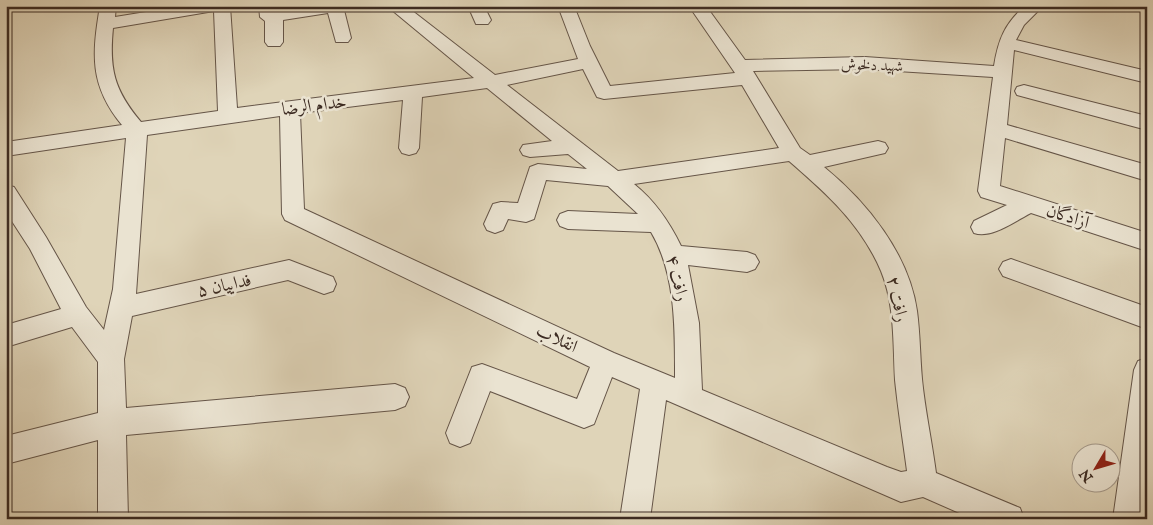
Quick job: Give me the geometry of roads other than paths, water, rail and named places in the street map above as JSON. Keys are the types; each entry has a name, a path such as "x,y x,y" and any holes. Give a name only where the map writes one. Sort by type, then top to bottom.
{"street":[{"path":"113,519 110,359 125,289 137,130 110,97 103,78 106,15 216,6"},
{"path":"222,6 228,116"},
{"name":"رافت ۴","path":"395,6 481,89 572,146 646,207 665,235 684,291 689,398"},
{"path":"566,6 589,62"},
{"path":"697,6 744,72 799,158"},
{"path":"1035,6 1017,22 1006,43 997,129 1147,173"},
{"path":"274,42 270,11 338,7 342,38"},
{"path":"1006,43 1147,77"},
{"name":"خدام الرضا","path":"6,150 228,116 413,92 481,89 589,62"},
{"name":"شهید دلخوش","path":"589,62 604,93 744,72 865,63 1003,72"},
{"path":"1024,91 1147,123"},
{"path":"409,148 413,92"},
{"name":"انقلاب","path":"290,108 293,214 605,361 886,482 901,487 923,482"},
{"name":"آزادگان","path":"997,129 989,191 1147,242"},
{"path":"530,150 572,146"},
{"path":"498,217 526,213 538,172 614,179 878,148"},
{"name":"رافت ۲","path":"799,158 836,189 855,209 873,234 893,271 904,309 909,381 923,482"},
{"path":"6,193 38,242 77,314 110,359"},
{"path":"982,227 1030,204"},
{"path":"568,220 656,223"},
{"path":"672,254 748,262"},
{"name":"فداییان ۵","path":"121,308 289,270 324,284"},
{"path":"1011,270 1147,318"},
{"path":"6,336 77,314"},
{"path":"460,433 482,376 584,416 605,361"},
{"path":"1136,503 1147,372"},
{"path":"636,519 655,383"},
{"path":"6,450 110,423 395,397"},
{"path":"923,482 1009,519"}]}
